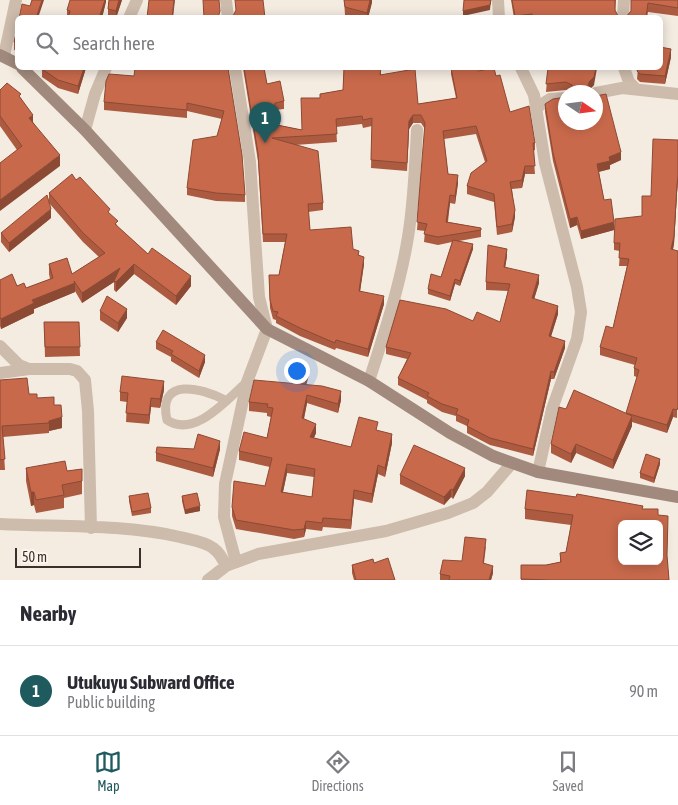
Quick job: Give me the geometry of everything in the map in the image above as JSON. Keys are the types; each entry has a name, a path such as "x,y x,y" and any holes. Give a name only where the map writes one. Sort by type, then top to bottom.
{"street":[{"path":"15,62 2,56 16,0"},
{"path":"130,15 137,0"},
{"path":"226,0 228,15"},
{"path":"498,0 499,15"},
{"path":"623,15 624,0"},
{"path":"24,70 85,130 267,329 369,381 456,437 512,464 538,472 678,498"},
{"path":"85,130 95,94 105,70"},
{"path":"231,564 224,517 225,484 248,382 267,329 259,297 251,169 236,70"},
{"path":"522,70 530,84 536,108 545,163 577,287 581,312 576,339 552,409 538,472"},
{"path":"625,70 629,82 635,88"},
{"path":"603,91 635,88 678,94"},
{"path":"536,108 550,99 558,98"},
{"path":"369,381 381,344 408,238 413,197 417,130"},
{"path":"0,346 19,365 29,369"},
{"path":"0,373 29,369 70,370 77,371 85,380 88,411 91,528"},
{"path":"208,580 231,564 258,554 386,531 448,513 473,503 488,492 512,464"},
{"path":"0,524 143,531 201,542 222,555 231,564"}],"lane":[{"path":"225,400 209,392 193,388 179,389 169,397 165,411 167,420 175,425 187,426 198,422 248,382"}],"building":[{"path":"32,0 42,0 37,15 20,15 22,4 30,6"},
{"path":"70,0 105,0 100,15 69,15 70,11 67,10"},
{"path":"109,0 119,0 116,11 108,9"},
{"path":"149,0 174,0 172,15 147,15"},
{"path":"203,0 219,0 219,15 204,15"},
{"path":"235,0 263,0 265,15 234,15 236,10"},
{"path":"344,0 370,0 367,13 345,7"},
{"path":"464,0 491,0 490,5 463,11"},
{"path":"512,0 615,0 615,10 618,15 532,14 515,15"},
{"path":"631,0 678,0 678,8 648,3 646,15 628,15 631,11"},
{"path":"663,48 671,49 665,76 640,74 637,71 663,70"},
{"path":"43,70 83,70 78,86 58,80"},
{"path":"135,70 228,70 242,155 245,195 187,188 193,140 217,136 224,111 187,103 187,110 104,102 106,81 109,74 134,76"},
{"path":"244,70 264,70 267,84 280,81 284,101 275,103 272,124 302,130 301,98 320,98 320,94 343,90 344,70 381,70 380,75 415,70 418,104 457,98 451,70 494,70 496,76 500,75 510,112 529,106 535,143 533,143 535,166 525,166 522,180 510,182 515,210 512,224 497,227 494,194 467,186 471,173 487,161 476,126 443,131 448,174 458,175 455,196 450,195 446,222 481,228 481,230 438,237 424,234 427,224 417,222 425,123 421,115 413,115 409,121 407,163 371,160 372,118 363,120 362,116 336,119 337,134 272,138 318,151 323,203 308,204 310,230 351,227 353,249 359,251 358,255 364,257 359,291 384,296 368,349 336,340 335,343 276,316 278,312 273,311 270,300 269,275 279,275 287,234 263,234 258,153"},
{"path":"548,70 596,70 594,77 588,85 572,85 566,82 546,84"},
{"path":"7,83 21,94 19,96 33,115 29,118 60,155 0,200 0,163 22,146 0,116 0,90"},
{"path":"606,94 621,152 609,157 610,161 597,164 604,200 611,199 614,222 581,231 577,217 570,219 553,153 545,104 558,98 558,130 603,130 603,95"},
{"path":"653,139 678,140 678,176 674,236 671,249 678,251 678,407 677,410 673,409 667,425 626,413 639,370 634,368 637,358 600,347 606,326 613,328 629,259 619,258 620,243 614,243 615,219 642,216 642,196 651,196"},
{"path":"72,174 76,180 80,177 110,209 108,212 118,221 115,224 148,254 152,248 191,276 176,296 134,264 116,282 114,281 120,268 82,293 74,281 75,283 32,300 34,303 1,319 0,280 12,274 17,286 24,283 26,288 53,278 49,264 67,258 72,274 105,253 83,233 49,193"},
{"path":"47,195 51,209 9,243 1,233"},
{"path":"453,240 473,244 460,281 455,279 450,296 428,289 431,274 441,277"},
{"path":"488,245 507,249 504,267 539,275 532,298 558,306 549,336 565,341 554,372 551,371 533,449 490,438 467,426 469,420 456,414 458,409 442,404 427,396 429,393 398,378 411,353 386,347 400,300 446,309 473,321 477,312 500,322 510,284 486,282"},
{"path":"107,296 127,309 118,323 100,311"},
{"path":"44,322 79,322 80,347 45,347"},
{"path":"163,330 205,355 199,371 171,354 173,351 156,342"},
{"path":"294,365 309,370 305,384 291,378"},
{"path":"122,376 164,381 160,399 151,398 149,415 126,413 128,393 120,392"},
{"path":"27,378 29,394 37,394 37,398 54,397 54,405 61,405 62,417 49,421 49,423 2,426 5,459 0,460 0,380"},
{"path":"254,380 322,386 341,391 338,404 307,395 302,418 316,424 310,437 351,447 359,417 378,422 376,430 392,434 385,468 378,465 372,494 354,490 351,520 323,518 322,523 306,521 304,529 294,530 236,520 232,507 234,481 265,486 272,458 239,451 244,432 267,438 273,408 267,407 268,404 249,402","holes":["287,464 315,469 312,497 281,492"]},
{"path":"574,390 632,416 613,460 576,444 571,454 551,444 559,407 566,409"},
{"path":"198,434 220,441 213,468 156,453 157,447 194,449"},
{"path":"414,445 465,468 453,490 451,489 444,497 400,475"},
{"path":"646,454 660,459 654,478 640,473"},
{"path":"65,461 67,471 82,469 82,481 62,485 64,495 36,500 34,492 31,492 26,468"},
{"path":"527,490 576,497 577,494 643,506 642,509 658,509 658,515 668,516 667,555 669,580 521,579 521,565 546,565 561,562 560,553 566,552 573,515 525,509"},
{"path":"148,493 151,508 132,512 129,496"},
{"path":"197,493 200,506 185,510 182,496"},
{"path":"465,537 486,539 483,563 493,566 489,580 449,580 450,576 440,574 443,560 462,561"},
{"path":"388,558 395,580 356,580 352,565 373,559 374,563"}],"place":[{"name":"Utukuyu Subward Office","path":"265,143"}]}
